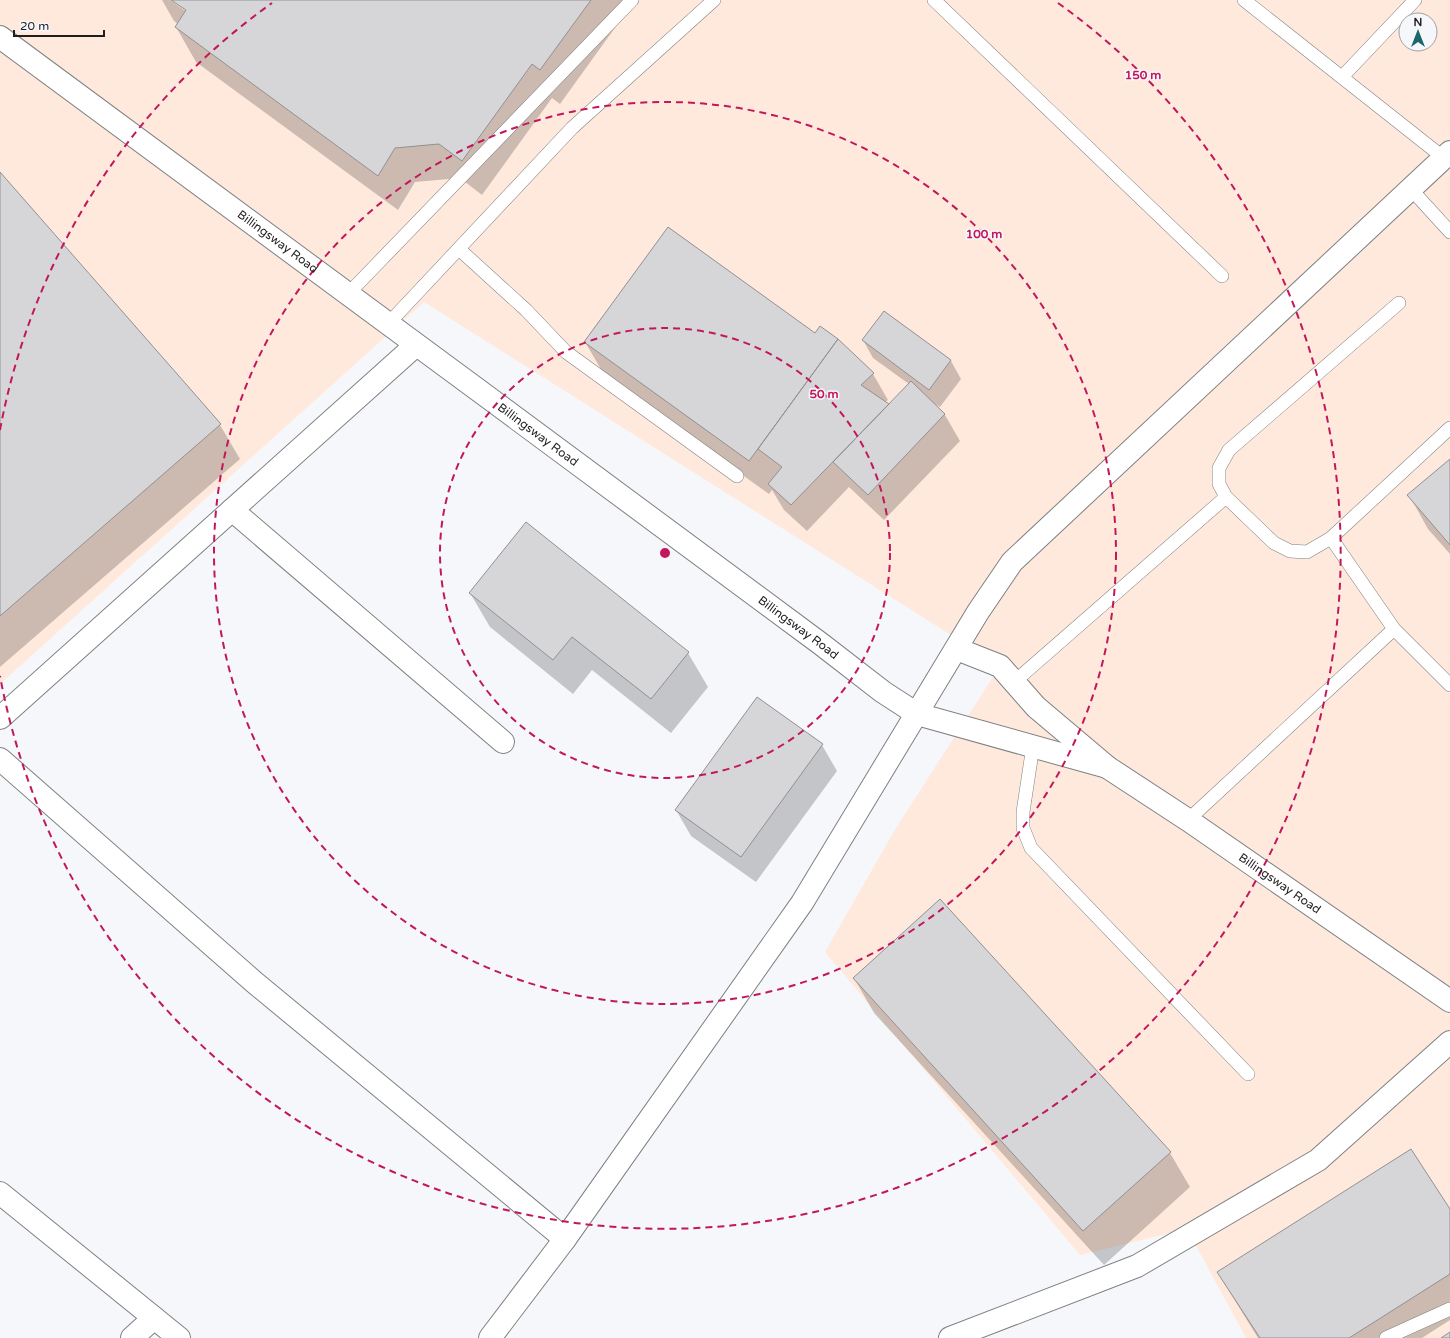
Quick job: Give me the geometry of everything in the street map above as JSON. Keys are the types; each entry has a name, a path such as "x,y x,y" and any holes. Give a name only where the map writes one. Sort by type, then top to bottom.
{"street":[{"name":"Billingsway Road","path":"0,37 349,293 416,345 821,644 883,692 917,714 1107,767"},
{"path":"490,1338 565,1239 802,903 978,612 1012,562 1447,155"},
{"path":"0,718 416,345"},
{"path":"232,510 503,742"},
{"name":"Billingsway Road","path":"957,649 1000,666 1036,707 1107,767 1188,820 1450,1001"},
{"path":"0,759 254,982 565,1239"},
{"path":"950,1338 1137,1266 1312,1164 1450,1042"},
{"path":"0,1193 179,1338"},
{"path":"132,1338 154,1318"}],"lane":[{"path":"349,293 632,0"},
{"path":"388,324 572,128 714,0"},
{"path":"934,0 1222,276"},
{"path":"1244,0 1342,77 1447,155"},
{"path":"1342,77 1415,0"},
{"path":"1410,188 1450,232"},
{"path":"459,249 526,310 566,352 737,476"},
{"path":"1399,303 1230,450 1219,468 1220,484 1226,497 1274,543 1290,551 1307,552 1331,538 1450,428"},
{"path":"1014,682 1226,497"},
{"path":"1331,538 1394,629 1450,686"},
{"path":"1188,820 1394,629"},
{"path":"1033,746 1023,812 1023,828 1031,848 1248,1074"},
{"path":"1386,1338 1450,1308"}],"shaded area":[{"path":"0,0 1450,0 1450,1338 1246,1338 1187,1229 1080,1255 825,952 896,828 1000,666 424,302 0,684"}],"building":[{"path":"171,0 591,0 540,70 532,64 462,161 439,144 395,148 378,176 175,27 186,10"},
{"path":"0,172 221,424 0,616"},
{"path":"668,227 815,333 820,326 838,339 749,461 584,342"},
{"path":"884,311 951,360 929,390 862,340"},
{"path":"838,339 874,373 861,385 889,404 791,505 768,484 782,467 758,449"},
{"path":"911,381 945,414 868,495 833,462"},
{"path":"1450,459 1450,545 1407,495"},
{"path":"526,522 689,652 651,699 572,637 553,660 469,593"},
{"path":"757,697 823,744 741,857 675,810"},
{"path":"940,899 1171,1152 1083,1231 853,978"},
{"path":"1411,1149 1450,1209 1450,1274 1349,1338 1260,1338 1217,1272"},
{"path":"1450,1332 1450,1338 1441,1338"}]}
